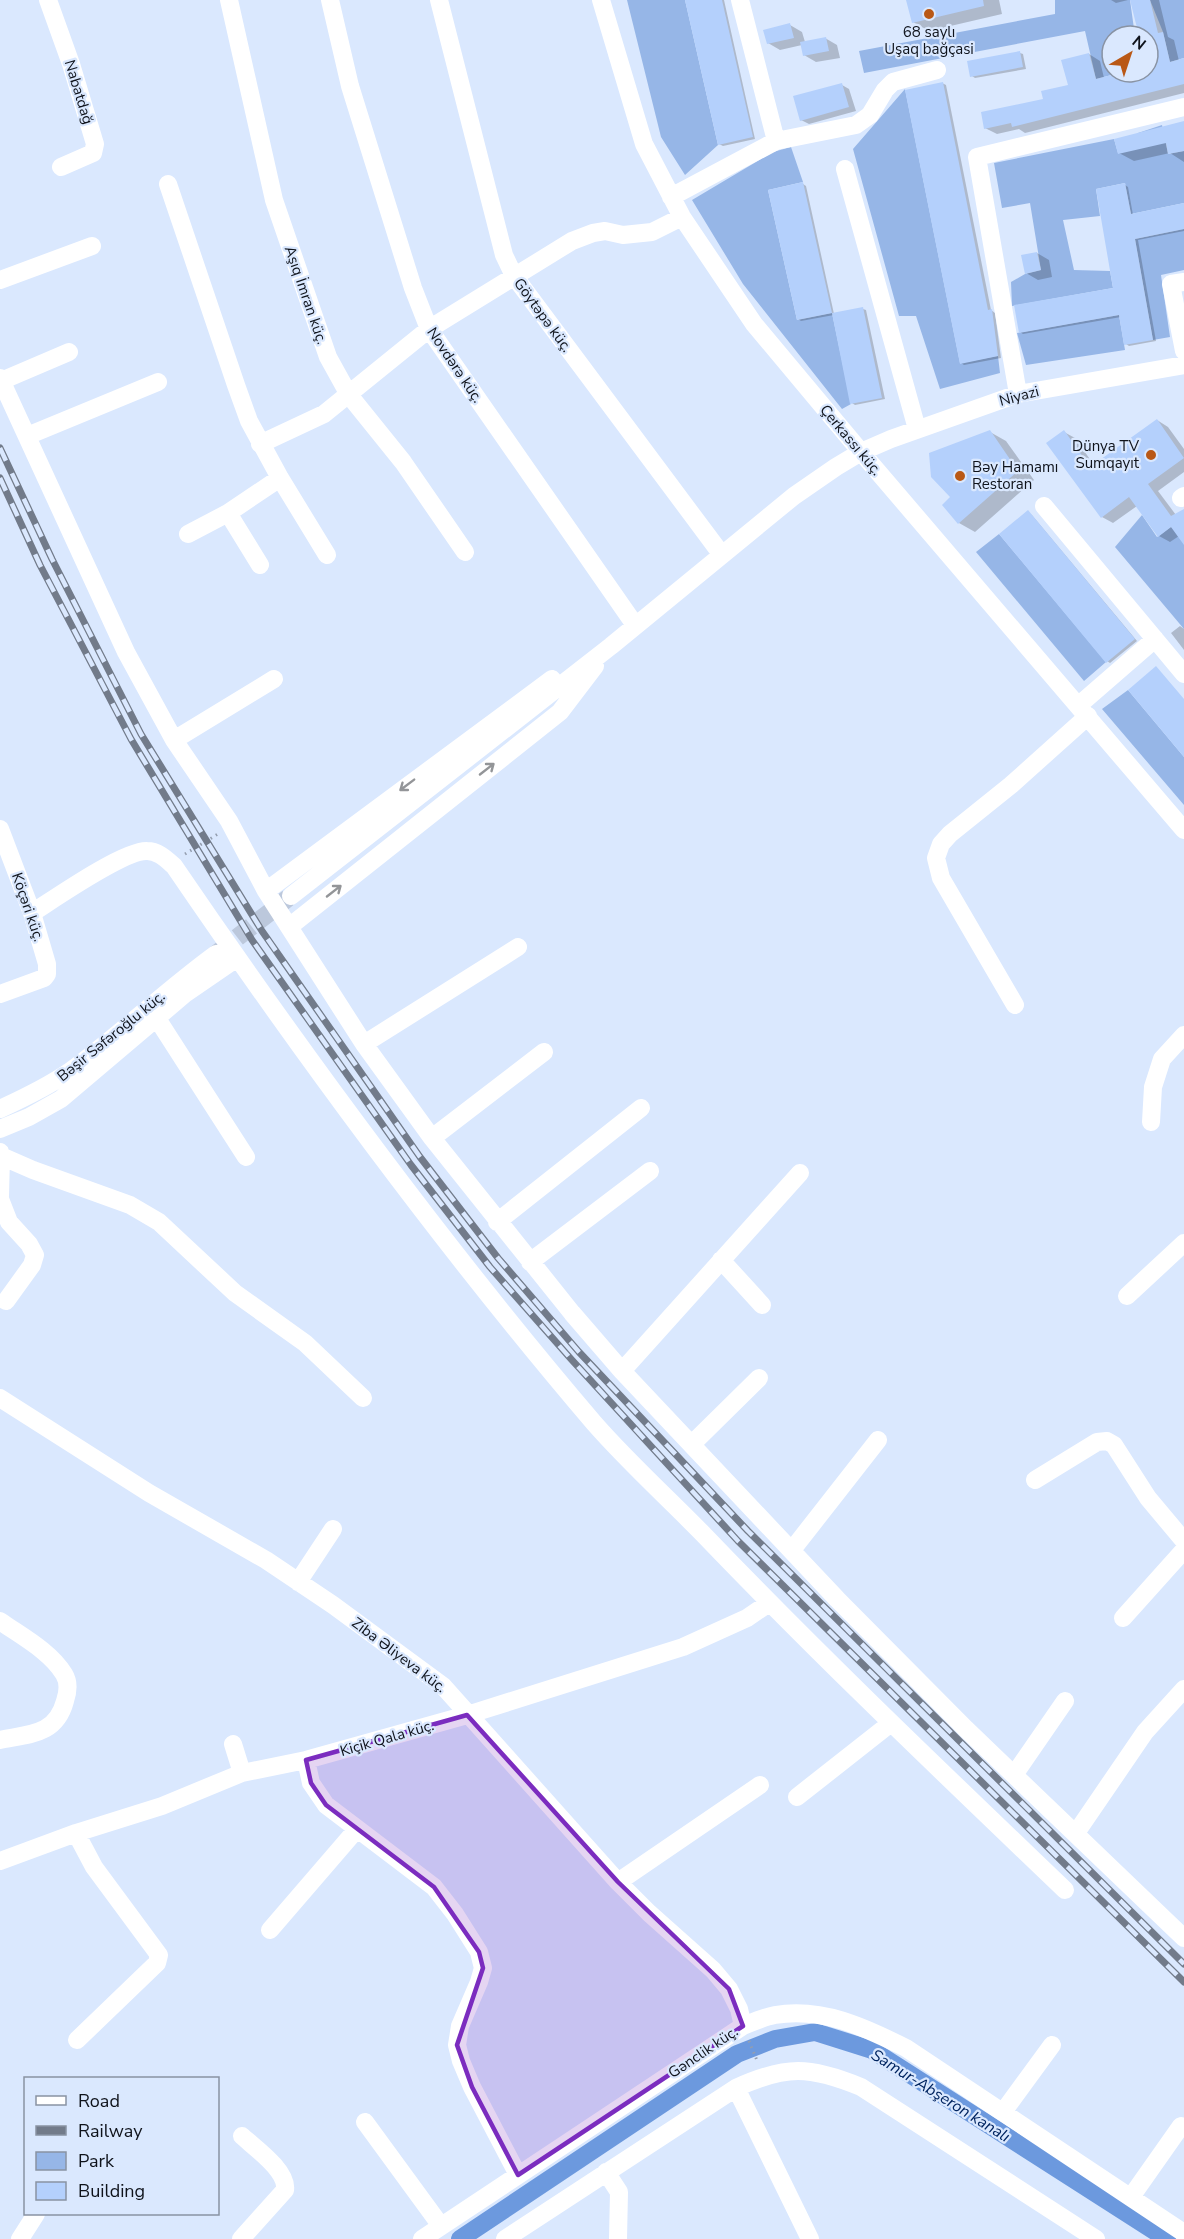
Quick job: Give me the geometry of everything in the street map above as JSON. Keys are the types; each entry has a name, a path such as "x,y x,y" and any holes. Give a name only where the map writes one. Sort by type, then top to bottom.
{"street":[{"name":"Nabatdağ","path":"48,0 71,64 95,144 93,153 62,167"},
{"name":"Aşıq İmran küç.","path":"229,0 274,200 316,326 337,377 403,462 465,552"},
{"name":"Novdərə küç.","path":"330,0 350,86 413,288 429,329 635,625"},
{"name":"Göytəpə küç.","path":"439,0 504,255 514,276 722,555"},
{"name":"Çerkassı küç.","path":"601,0 644,144 682,217 754,324 1184,830"},
{"path":"740,0 776,141"},
{"path":"670,197 776,141 856,125 870,115 885,90 893,82 937,70"},
{"path":"1018,394 978,157 1184,107"},
{"path":"846,169 917,429"},
{"path":"168,184 236,385 260,444 327,555"},
{"path":"260,444 324,414 429,329 572,241 605,231 623,235 652,232 682,217"},
{"path":"0,280 92,246"},
{"path":"1184,282 1172,284 1184,351"},
{"path":"69,352 1,380 126,652 174,740 233,828 266,891 364,1044 497,1222 622,1371 845,1607 1014,1775 1184,1938"},
{"name":"Niyazi","path":"611,646 813,481 861,452 917,429 1018,394 1184,365"},
{"path":"27,436 158,382"},
{"path":"188,534 228,513 280,478"},
{"path":"1044,506 1184,674"},
{"path":"228,513 260,566"},
{"path":"1015,1005 941,878 936,858 941,844 950,834 1011,785 1155,639"},
{"path":"266,891 540,686 611,646"},
{"path":"291,896 611,646"},
{"path":"289,927 560,712 611,646"},
{"path":"174,740 274,679"},
{"name":"Köçəri küç.","path":"0,830 32,913 47,964 47,974 37,981 0,994"},
{"path":"32,913 113,863 143,850 154,851 165,857 394,1173 478,1282 596,1425 769,1603 1065,1890"},
{"path":"364,1044 519,947"},
{"name":"Bəşir Səfəroğlu küç.","path":"0,1109 33,1094 68,1072 125,1028 177,982 216,954"},
{"path":"0,1129 29,1117 61,1099 156,1017 237,958"},
{"path":"156,1017 246,1156"},
{"path":"1151,1122 1154,1087 1162,1059 1184,1035"},
{"path":"432,1138 544,1052"},
{"path":"497,1222 641,1108"},
{"path":"6,1301 32,1265 35,1256 29,1244 9,1222 0,1198 1,1154 33,1170 130,1205 159,1222 184,1243 229,1288 305,1343 363,1398"},
{"path":"530,1262 650,1171"},
{"path":"622,1371 800,1173"},
{"path":"1127,1296 1184,1243"},
{"path":"721,1260 762,1305"},
{"path":"692,1444 759,1378"},
{"name":"Ziba Əliyeva küç.","path":"0,1398 141,1488 266,1560 443,1686 618,1882 713,1970 729,1989 739,2009 743,2026"},
{"path":"792,1550 878,1440"},
{"path":"1035,1480 1097,1442 1107,1441 1114,1445 1148,1498 1184,1541"},
{"path":"298,1582 333,1529"},
{"path":"1123,1618 1184,1550"},
{"name":"Kiçik Qala küç.","path":"0,1861 76,1833 162,1806 242,1773 306,1760 468,1715 683,1647 747,1618 769,1603"},
{"path":"0,1621 49,1657 64,1674 67,1694 62,1713 47,1729 0,1740"},
{"path":"1076,1833 1145,1732 1184,1689"},
{"path":"1014,1775 1065,1701"},
{"path":"797,1797 891,1723"},
{"path":"233,1744 242,1773"},
{"path":"306,1760 311,1783 317,1794 357,1829 394,1854 434,1887 455,1914 479,1952 483,1968 460,2026 457,2045 472,2087 518,2175"},
{"path":"618,1882 760,1785"},
{"path":"270,1930 357,1829"},
{"path":"76,1833 94,1867 159,1955 157,1963 77,2040"},
{"name":"Gənclik küç.","path":"422,2239 743,2026 774,2015 805,2013 836,2018 868,2029 906,2048 1184,2233"},
{"path":"1003,2112 1052,2044"},
{"path":"505,2239 736,2088 763,2075 795,2071 817,2072 861,2087 1096,2239"},
{"path":"736,2088 810,2239"},
{"path":"365,2122 441,2226"},
{"path":"1131,2197 1181,2126"},
{"path":"241,2239 285,2190 286,2182 281,2172 242,2136"},
{"path":"606,2172 619,2192 618,2239"},
{"path":"20,2239 35,2215"}],"path":[{"path":"180,857 223,832"},
{"path":"743,2026 763,2075"}],"highlighted area":[{"path":"467,1715 618,1882 729,1989 743,2026 518,2175 472,2087 457,2045 483,1968 479,1952 434,1887 326,1805 311,1783 306,1760"}],"green space":[{"path":"627,0 685,0 718,145 685,175 661,137"},
{"path":"1055,0 1130,0 1133,24 1100,24 1100,78 1096,79 1085,31 864,73 859,51 1055,14"},
{"path":"1150,0 1184,0 1184,58 1170,62 1160,24"},
{"path":"905,89 960,363 998,356 1000,373 940,389 916,316 899,316 853,149"},
{"path":"1162,125 1168,154 1184,151 1184,203 1131,214 1125,183 1096,189 1100,216 1063,220 1074,270 1110,271 1113,288 1012,306 1011,282 1025,274 1041,270 1030,203 1002,208 994,163 1114,139 1118,153 1138,133"},
{"path":"791,147 803,182 768,190 797,320 832,313 851,404 842,409 743,284 692,200 773,152"},
{"path":"1184,229 1184,270 1161,275 1170,337 1153,340 1135,239"},
{"path":"1119,315 1125,350 1026,365 1017,333"},
{"path":"1142,515 1157,537 1171,527 1184,535 1184,629 1115,547"},
{"path":"999,534 1106,662 1084,681 976,552"},
{"path":"1128,690 1184,757 1184,805 1102,709"}],"building":[{"path":"685,0 722,0 753,137 718,145"},
{"name":"68 saylı Uşaq bağçasi","path":"906,0 983,0 984,6 912,23"},
{"path":"1130,0 1150,0 1156,24 1136,24"},
{"path":"790,23 794,38 767,44 763,30"},
{"path":"1163,32 1170,62 1184,58 1184,84 1012,127 1011,123 984,129 981,112 1043,99 1041,91 1068,85 1061,60 1089,53 1096,79 1100,78 1100,84 1160,84 1160,33"},
{"path":"826,37 829,51 803,56 800,42"},
{"path":"1020,51 1023,67 970,77 967,61"},
{"path":"943,82 988,310 992,309 998,356 960,364 905,90"},
{"path":"842,83 849,107 800,121 793,96"},
{"path":"1184,121 1184,151 1168,154 1166,143 1118,154 1114,139"},
{"path":"803,182 832,313 797,320 768,190"},
{"path":"1125,183 1131,214 1184,203 1184,229 1135,239 1153,340 1124,345 1119,315 1019,333 1014,305 1113,288 1096,189"},
{"path":"1037,252 1041,270 1025,274 1021,255"},
{"path":"863,307 882,398 850,404 832,313"},
{"path":"1157,419 1184,458 1148,484 1171,516 1184,509 1184,545 1171,527 1158,537 1129,497 1101,518 1046,443 1064,430 1090,467"},
{"path":"990,430 1018,471 958,524 942,505 950,497 931,477 929,453"},
{"path":"1028,510 1135,639 1106,663 999,534"},
{"path":"1156,666 1184,699 1184,757 1128,690"}],"waterway":[{"name":"Samur-Abşeron kanalı","path":"460,2239 737,2054 775,2039 815,2032 872,2050 1167,2239"}],"tunnel":[{"path":"216,954 288,898"}],"railway":[{"path":"0,448 52,559 141,734 262,931 420,1157 498,1258 579,1352 748,1531 1184,1964"},
{"path":"0,478 40,565 131,739 252,940 411,1165 490,1267 738,1541 1184,1982"}],"place":[{"name":"68 saylı Uşaq bağçasi","path":"929,14"},
{"name":"Dünya TV Sumqayıt","path":"1151,455"},
{"name":"Bәy Hamamı Restoran","path":"960,476"}]}
